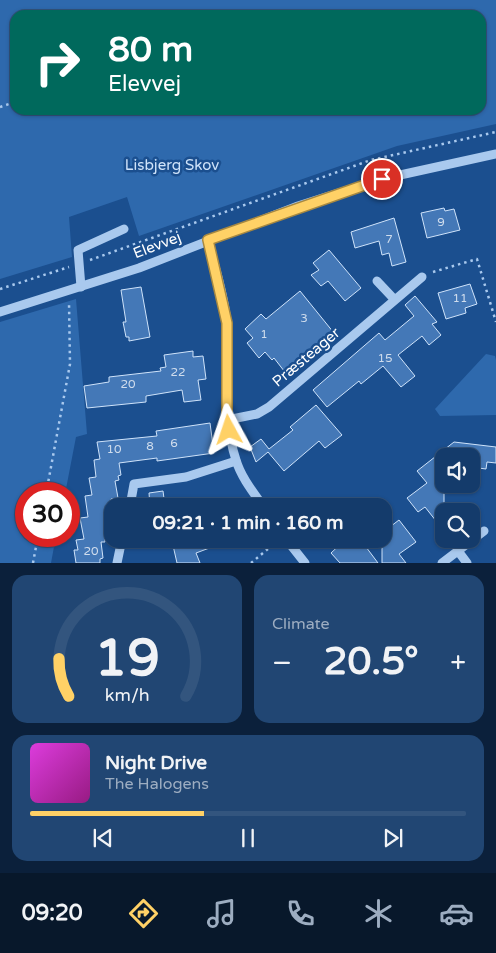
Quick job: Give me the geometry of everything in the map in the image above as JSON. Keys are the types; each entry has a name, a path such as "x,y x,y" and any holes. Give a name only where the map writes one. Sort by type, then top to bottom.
{"street":[{"name":"Elevvej","path":"0,312 139,268 208,240 382,179 496,154"},
{"path":"81,287 78,250 124,229"},
{"path":"208,240 227,323 227,420 236,461 246,481 258,498"},
{"name":"Præsteager","path":"227,420 257,414 269,407 422,277"},
{"path":"376,281 394,300"},
{"path":"131,498 134,484 186,477 236,461"},
{"path":"442,563 484,531"},
{"path":"117,563 120,548"},
{"path":"293,548 305,563"},
{"path":"458,551 468,563"}],"path":[{"path":"0,289 78,264 371,160 496,132"},
{"path":"422,277 421,275 477,259 496,322"},
{"path":"48,482 70,364 69,291"},
{"path":"33,563 36,547"},
{"path":"251,563 269,548"}],"green space":[{"name":"Lisbjerg Skov","path":"0,0 496,0 496,124 397,146 139,236 127,197 69,217 72,257 0,279"},
{"path":"76,299 87,434 76,437 67,482 15,482 15,547 54,547 51,563 0,563 0,322"},
{"path":"486,354 495,356 496,360 496,415 440,416 435,409"}],"building":[{"path":"444,208 445,211 454,209 460,230 427,238 421,213"},
{"path":"394,218 406,262 392,266 389,253 382,255 379,241 355,248 351,232"},
{"path":"329,250 361,288 345,301 328,281 321,286 311,275 319,270 313,263"},
{"path":"470,284 477,304 465,308 466,313 446,319 438,293"},
{"path":"141,287 150,337 129,341 129,337 126,337 123,322 126,322 121,290"},
{"path":"300,291 334,333 288,376 274,358 272,360 265,352 259,358 247,343 253,338 245,329 261,314 266,319"},
{"path":"415,296 437,322 432,324 441,335 429,345 422,336 398,355 415,376 401,387 383,366 361,384 359,381 327,407 313,390 379,333 385,340 414,316 405,305"},
{"path":"193,351 193,357 203,356 206,379 198,380 201,400 184,402 182,390 146,396 146,402 87,408 84,386 109,382 109,377 161,371 160,368 166,367 164,355"},
{"path":"316,405 342,435 325,448 319,441 284,471 268,452 256,462 250,447 261,439 269,449 293,430 290,427"},
{"path":"210,423 214,453 157,461 157,458 119,463 121,475 118,476 119,480 115,481 118,498 104,498 104,542 101,542 103,558 100,559 100,563 76,563 74,550 78,550 80,540 84,539 80,518 88,517 85,496 92,495 89,478 96,477 94,460 100,459 97,442 157,436 156,431"},
{"path":"454,442 496,447 496,463 487,462 486,469 480,468 480,448 446,448"},
{"path":"435,457 435,493 444,493 444,503 435,503 435,520 425,507 418,512 407,498 427,483 417,471"},
{"path":"163,491 164,498 149,498 149,493"},
{"path":"399,520 416,542 399,554 406,563 382,563 382,548 392,548 392,525"},
{"path":"174,548 209,548 196,553 200,563 177,563"},
{"path":"336,548 367,548 378,563 340,563 331,553"}],"route":[{"path":"229,430 227,420 227,323 222,291 208,240 298,206 382,179"}]}
